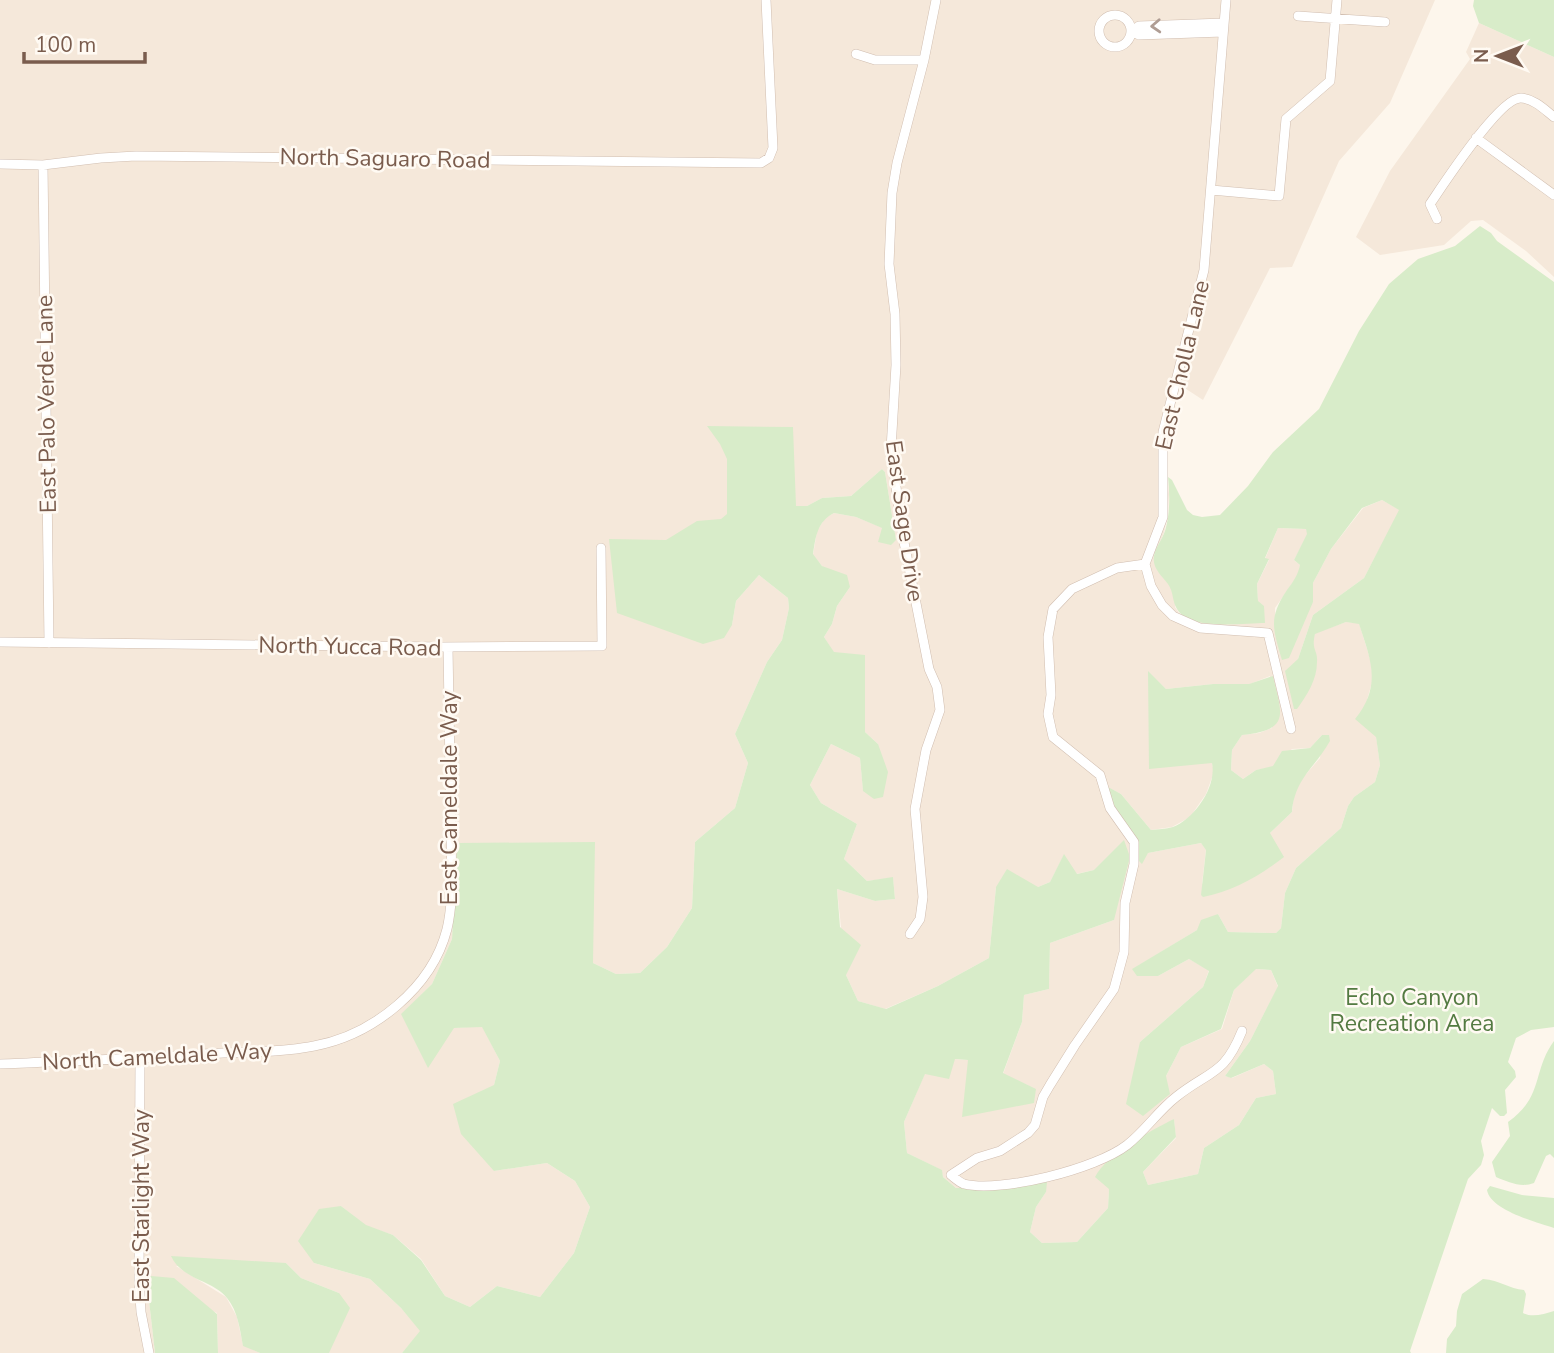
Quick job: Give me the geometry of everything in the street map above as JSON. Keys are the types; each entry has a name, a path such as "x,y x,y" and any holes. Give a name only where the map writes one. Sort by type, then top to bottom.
{"street":[{"name":"North Saguaro Road","path":"0,164 43,165 118,156 761,163 769,158 773,148 766,0"},
{"name":"East Sage Drive","path":"910,934 920,919 923,897 915,819 916,795 926,750 940,710 937,687 929,670 902,532 891,449 896,365 895,314 889,264 894,179 936,0"},
{"name":"East Cholla Lane","path":"1145,564 1163,517 1163,432 1204,270 1226,0"},
{"path":"1211,190 1279,196 1286,119 1330,81 1336,0"},
{"path":"1298,16 1385,22"},
{"path":"1132,31 1139,26 1224,27"},
{"path":"856,54 875,61 924,60"},
{"path":"1437,219 1430,204 1476,138 1511,100 1521,98 1534,102 1554,117"},
{"path":"1476,138 1554,195"},
{"name":"East Palo Verde Lane","path":"43,165 49,643"},
{"name":"North Yucca Road","path":"0,642 602,646 601,548"},
{"path":"1242,1031 1224,1066 1174,1099 1127,1146 1104,1159 1021,1183 977,1185 961,1183 951,1175 977,1158 1000,1151 1028,1133 1035,1125 1043,1097 1114,989 1124,952 1125,904 1134,864 1134,842 1110,808 1100,775 1053,737 1048,714 1051,695 1048,638 1053,609 1072,589 1117,568 1145,564 1151,586 1162,606 1173,616 1200,628 1268,633 1291,729"},
{"name":"East Cameldale Way","path":"313,1047 346,1037 379,1019 408,995 433,965 447,929 452,892 448,647"},
{"name":"North Cameldale Way","path":"0,1064 313,1047"},
{"name":"East Starlight Way","path":"140,1058 139,1280 141,1312 149,1353"}],"shaded area":[{"path":"0,0 1435,0 1390,103 1339,161 1292,267 1270,268 1203,400 1180,385 1168,434 1168,514 1164,533 1154,555 1175,595 1175,607 1179,613 1191,620 1264,623 1258,602 1257,584 1269,560 1265,559 1278,528 1306,529 1308,534 1294,560 1300,565 1299,574 1275,608 1275,633 1313,602 1313,583 1331,549 1363,508 1382,500 1400,510 1364,578 1313,615 1298,659 1294,709 1315,633 1346,622 1359,623 1371,662 1373,679 1365,707 1376,736 1380,765 1375,782 1354,797 1341,828 1296,868 1285,893 1281,928 1276,933 1228,932 1218,914 1133,969 1158,976 1189,959 1209,970 1203,987 1140,1042 1166,1076 1181,1047 1222,1029 1234,990 1255,969 1271,970 1278,987 1250,1041 1225,1076 1232,1078 1264,1064 1273,1071 1276,1094 1256,1098 1239,1125 1204,1148 1198,1174 1148,1185 1143,1172 1176,1138 1174,1119 1109,1189 1108,1208 1077,1242 1042,1243 1030,1232 1036,1207 1046,1192 956,1188 943,1177 941,1170 907,1153 904,1122 925,1073 954,1059 968,1060 1036,1089 1003,1074 1022,1022 1024,995 1049,989 1050,943 1114,920 1094,870 1076,874 1064,855 1050,882 1038,887 996,887 989,958 938,986 885,1009 858,1001 846,975 837,889 875,901 895,899 893,878 867,881 844,859 857,824 821,803 810,785 831,744 860,758 863,790 878,744 865,732 864,701 824,637 832,624 837,606 850,587 822,566 813,555 817,531 825,518 834,513 856,517 883,528 879,541 896,540 885,472 882,469 851,496 822,498 807,506 797,542 609,540 732,625 736,601 759,575 788,598 789,608 782,640 767,662 735,734 748,763 735,808 695,842 692,908 667,947 640,973 616,974 593,963 457,844 452,939 432,984 402,1014 454,1028 482,1026 500,1061 494,1085 494,1171 547,1163 575,1181 590,1207 574,1253 540,1297 497,1286 470,1307 445,1296 421,1259 393,1235 366,1226 341,1206 314,1263 370,1279 401,1308 421,1331 402,1353 329,1353 339,1293 301,1278 286,1263 176,1266 226,1297 237,1317 243,1345 260,1353 218,1353 217,1313 147,1283 155,1353 0,1353","holes":["1148,672 1166,689 1213,684 1250,684 1270,676 1272,728 1242,735 1232,750 1231,770 1243,779 1256,770 1273,767 1292,749 1310,748 1322,735 1320,758 1300,781 1294,795 1292,812 1270,833 1202,884 1206,849 1201,843 1148,853 1139,861 1139,843 1109,788 1121,794 1151,830 1172,827 1190,817 1206,794 1214,772 1212,763"]},
{"path":"1479,23 1554,57 1554,277 1526,251 1483,220 1471,221 1444,245 1380,255 1356,237 1390,171 1470,59 1466,52"}],"green space":[{"path":"1474,0 1554,0 1554,57 1479,23 1473,6"},
{"name":"Echo Canyon Recreation Area","path":"1480,226 1554,282 1554,1027 1531,1030 1516,1038 1508,1062 1516,1077 1505,1090 1507,1113 1500,1116 1492,1108 1481,1141 1484,1155 1481,1165 1468,1179 1411,1353 402,1353 420,1331 401,1308 370,1279 314,1263 298,1241 319,1209 341,1206 366,1225 393,1235 421,1260 445,1296 470,1307 497,1286 540,1297 574,1253 590,1207 575,1181 547,1163 494,1171 461,1134 453,1104 494,1085 500,1061 482,1027 454,1028 428,1068 401,1014 432,984 452,939 457,843 595,842 593,963 616,974 640,973 667,947 692,908 695,842 735,808 748,763 735,734 767,662 782,640 789,608 788,598 759,575 736,601 732,625 724,638 703,644 617,613 609,539 666,540 697,521 721,519 727,514 727,459 707,426 793,427 796,506 807,506 822,498 851,496 882,469 885,472 896,540 891,545 878,542 882,528 856,517 834,513 821,525 816,535 813,554 822,566 847,575 850,587 837,606 832,624 824,637 834,652 865,655 865,732 878,744 888,772 883,797 874,799 863,791 860,758 831,744 810,785 821,803 857,824 844,859 867,881 893,877 895,899 875,901 837,889 840,927 861,945 846,975 858,1001 886,1009 938,986 989,958 996,887 1007,869 1038,887 1050,882 1064,854 1077,874 1094,870 1124,840 1130,857 1114,920 1050,943 1049,989 1024,995 1022,1022 1003,1073 1036,1089 1034,1103 962,1117 968,1060 955,1059 949,1079 925,1074 904,1122 907,1153 942,1170 943,1177 956,1188 1009,1188 1047,1182 1046,1192 1036,1207 1030,1232 1042,1243 1077,1242 1108,1208 1109,1189 1095,1177 1101,1168 1130,1144 1174,1119 1176,1137 1143,1172 1148,1185 1198,1174 1204,1148 1239,1125 1256,1098 1276,1094 1273,1071 1264,1064 1231,1078 1225,1076 1250,1041 1278,986 1271,970 1256,969 1234,990 1221,1029 1181,1047 1166,1076 1170,1094 1143,1116 1126,1104 1140,1042 1203,987 1209,971 1189,959 1158,976 1137,976 1132,969 1197,930 1201,920 1218,914 1228,932 1276,933 1281,928 1285,893 1296,868 1341,828 1354,797 1375,782 1380,765 1376,737 1355,719 1369,695 1372,673 1359,624 1346,622 1315,634 1317,669 1308,693 1297,709 1294,709 1285,671 1298,659 1313,615 1364,578 1399,510 1382,500 1362,508 1331,549 1313,583 1313,602 1289,658 1282,660 1275,632 1275,616 1298,572 1300,565 1294,560 1307,534 1306,529 1278,528 1265,558 1269,559 1257,584 1258,601 1264,606 1265,623 1218,624 1193,620 1183,616 1177,609 1170,587 1154,564 1155,553 1168,518 1168,477 1187,510 1193,515 1220,515 1248,486 1273,452 1319,409 1359,331 1389,284 1418,259 1455,246"},
{"path":"1148,671 1166,689 1213,684 1249,684 1273,676 1280,710 1276,724 1258,733 1242,735 1232,750 1231,770 1243,779 1256,770 1273,766 1282,751 1310,748 1322,735 1329,735 1330,741 1297,790 1292,812 1270,833 1284,857 1236,887 1203,897 1201,895 1206,850 1201,843 1148,853 1142,864 1139,861 1139,843 1115,809 1108,787 1121,794 1151,830 1173,827 1196,810 1211,782 1212,763 1149,769"},
{"path":"1554,1041 1554,1158 1550,1154 1546,1156 1534,1183 1519,1185 1496,1177 1492,1162 1510,1136 1508,1122 1519,1113 1533,1093 1547,1052"},
{"path":"1490,1186 1522,1195 1554,1198 1554,1228 1526,1219 1496,1204 1487,1190"},
{"path":"171,1256 286,1263 301,1278 339,1293 350,1308 329,1353 260,1353 243,1346 236,1315 227,1298 214,1287 182,1270"},
{"path":"151,1276 174,1278 217,1314 218,1353 155,1353 147,1283"},
{"path":"1483,1279 1524,1290 1526,1294 1523,1313 1534,1315 1554,1311 1554,1353 1446,1353 1447,1339 1456,1326 1462,1294"}]}
